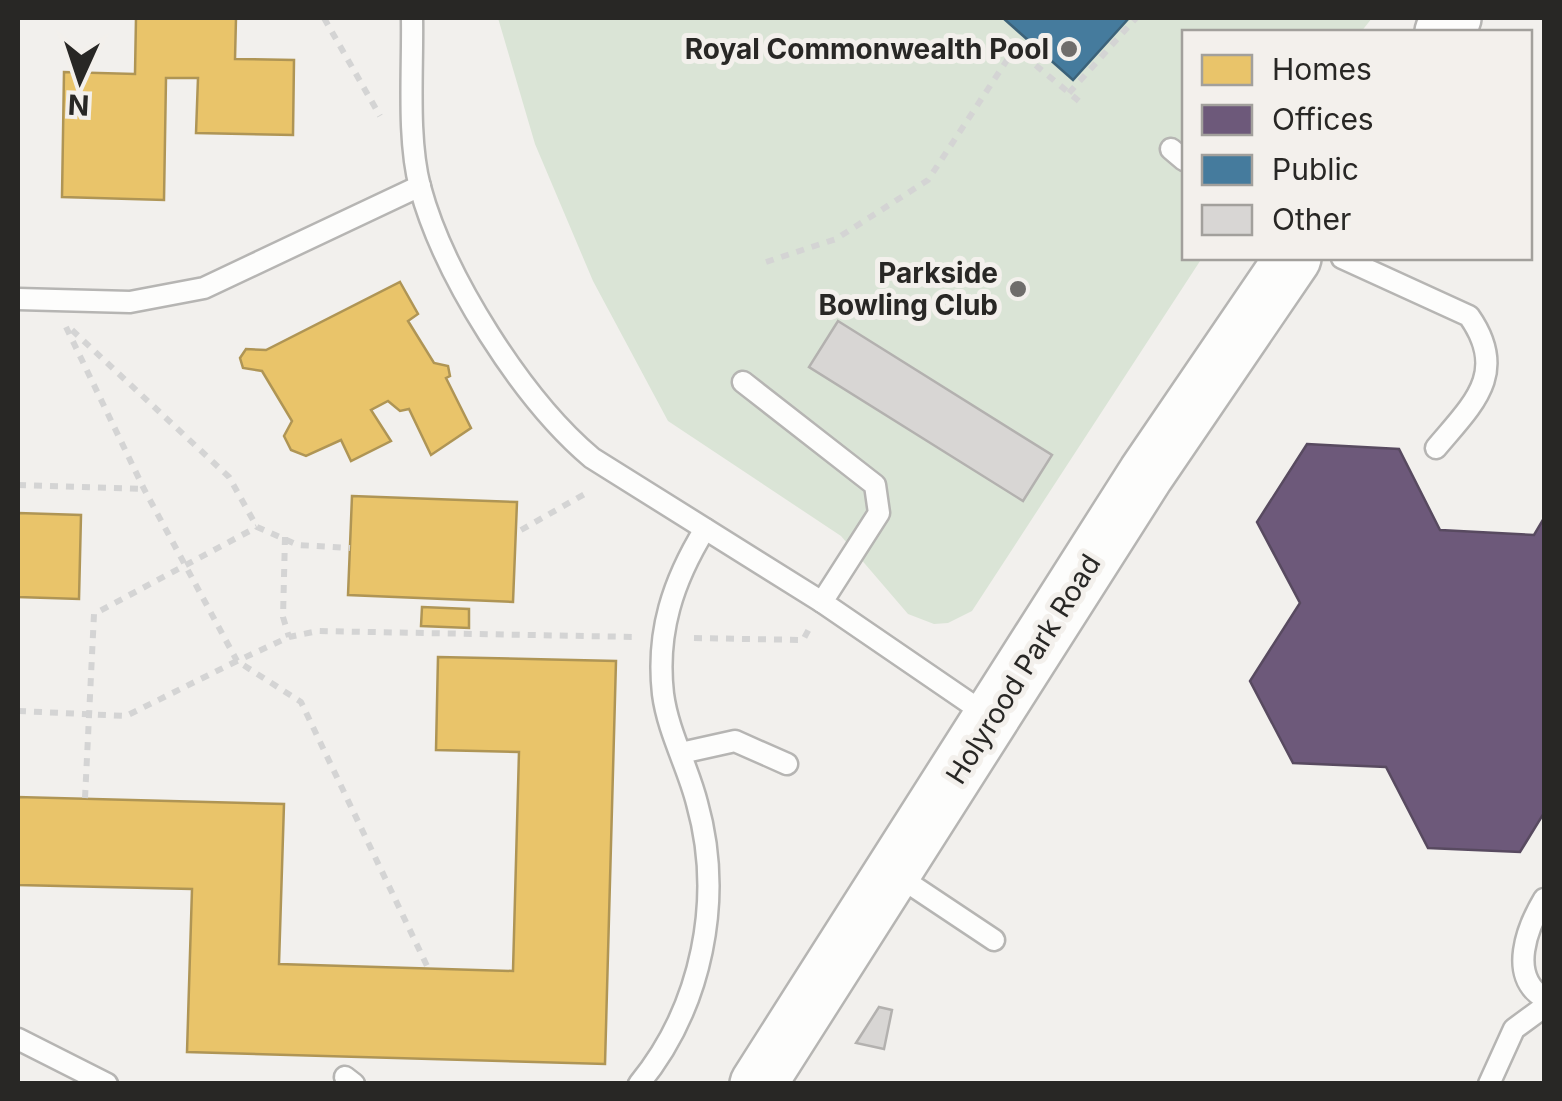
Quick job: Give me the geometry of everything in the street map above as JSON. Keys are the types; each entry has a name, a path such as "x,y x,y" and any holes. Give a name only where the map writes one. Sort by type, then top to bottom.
{"street":[{"name":"Holyrood Park Road","path":"758,1084 1146,474 1293,260"}],"lane":[{"path":"412,18 420,186 470,308 569,439 618,476 822,602 992,718"},
{"path":"18,299 130,302 204,288 420,186"},
{"path":"1346,260 1469,316 1481,333 1487,372 1478,398 1436,448"},
{"path":"742,382 874,485 879,513 822,602"},
{"path":"639,1084 666,1045 683,1008 707,927 704,834 664,702 664,637 674,588 705,528"},
{"path":"681,753 735,741 786,764"},
{"path":"893,873 994,940"},
{"path":"1544,899 1525,932 1524,956 1528,978 1544,998"},
{"path":"1489,1084 1514,1029 1544,1007"},
{"path":"18,1039 107,1084"}],"path":[{"path":"324,18 382,118"},
{"path":"1069,93 1136,18"},
{"path":"766,262 836,239 928,180 1015,48 1080,102"},
{"path":"350,548 298,545 257,527 228,477 65,321 69,340 236,661 301,702 428,968"},
{"path":"521,530 618,476"},
{"path":"18,485 144,489"},
{"path":"85,798 94,614 257,527"},
{"path":"285,537 283,616 289,637"},
{"path":"18,711 126,716 289,637 318,631 804,640 822,602"}],"green space":[{"path":"498,18 1372,18 1363,30 1182,30 1182,260 1201,260 972,611 948,623 934,624 908,614 841,536 668,421 593,281 535,144"}],"building: Homes":[{"path":"136,18 236,18 235,59 294,60 293,135 196,133 198,78 166,78 164,200 62,197 64,72 135,74"},
{"path":"400,282 418,314 408,321 434,363 448,366 450,376 446,378 471,428 431,455 409,409 400,411 388,401 371,410 391,441 351,461 341,440 306,456 291,450 284,436 292,421 262,371 243,368 240,358 246,349 266,350"},
{"path":"352,496 517,502 513,602 348,595"},
{"path":"18,513 81,515 79,599 18,597"},
{"path":"422,607 469,609 469,628 421,626"},
{"path":"438,657 616,661 605,1064 187,1052 192,889 18,885 18,797 284,804 279,964 513,971 519,752 436,750"}],"building: Offices":[{"path":"1307,444 1399,449 1440,530 1534,535 1544,518 1544,813 1520,852 1428,848 1386,767 1293,763 1250,681 1300,603 1257,522"}],"building: Public":[{"name":"Royal Commonwealth Pool","path":"1003,18 1129,18 1073,80"}],"building: Other":[{"path":"838,321 1052,455 1023,501 809,367"},
{"path":"879,1007 892,1010 884,1049 856,1043"}],"place":[{"name":"Royal Commonwealth Pool","path":"1069,49"},
{"name":"Parkside Bowling Club","path":"1018,289"}]}
